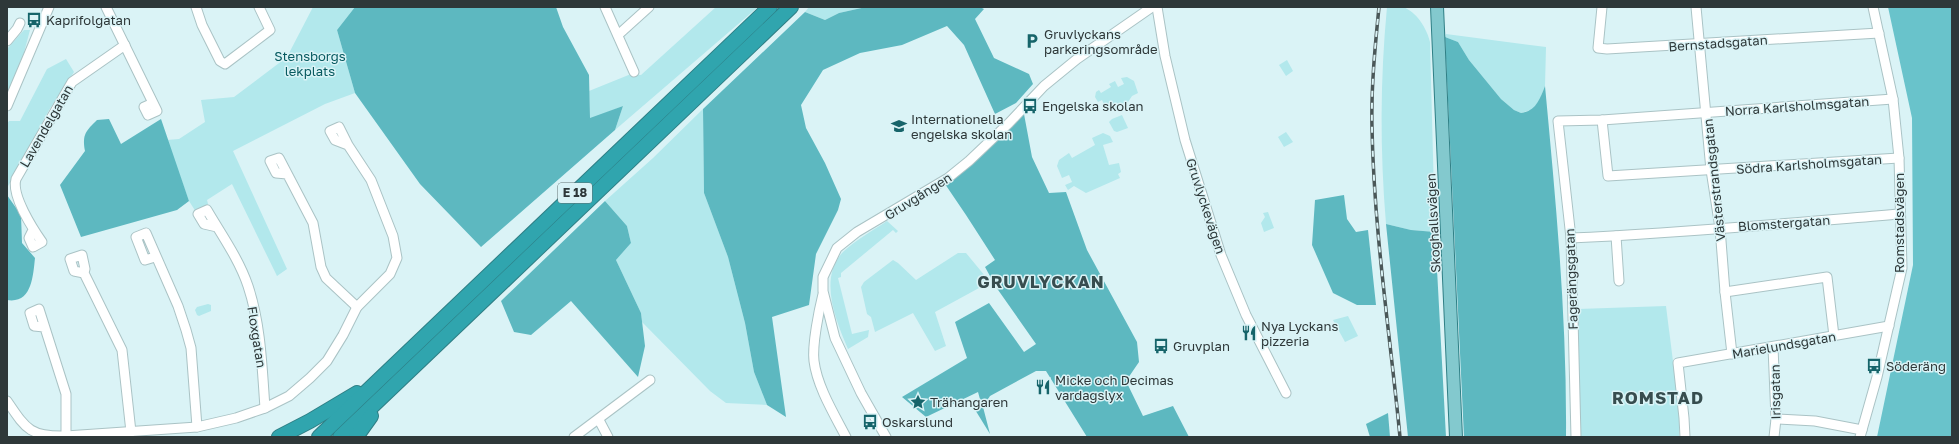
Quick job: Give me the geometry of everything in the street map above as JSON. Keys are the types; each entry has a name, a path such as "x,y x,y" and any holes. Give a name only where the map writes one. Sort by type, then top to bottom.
{"highway":[{"name":"E 18","path":"319,437 770,7"},
{"name":"E 18","path":"340,437 790,7"},
{"path":"279,437 310,421 381,378"},
{"path":"356,437 392,388"}],"main road":[{"name":"Skoghallsvägen","path":"1437,7 1456,437"}],"street":[{"path":"7,106 49,7"},
{"path":"106,7 153,103"},
{"path":"196,7 202,25 220,61 225,64 270,30 259,7"},
{"path":"605,7 634,72"},
{"path":"618,34 649,7"},
{"name":"Gruvgången","path":"886,437 861,393 835,338 824,291 823,277 825,269 836,248 857,232 948,178 969,161 1009,123 1047,83 1077,59 1152,7"},
{"name":"Gruvlyckevägen","path":"1157,7 1165,56 1185,140 1222,256 1246,315 1286,393"},
{"name":"Bernstadsgatan","path":"1602,7 1598,48 1615,49 1879,33"},
{"name":"Västerstrandsgatan","path":"1696,7 1707,113 1711,170 1720,228 1732,354"},
{"name":"Romstadsvägen","path":"1861,434 1889,326 1902,268 1898,158 1893,99 1873,7"},
{"path":"7,41 20,23"},
{"name":"Lavendelgatan","path":"33,230 16,192 14,184 16,179 72,82 125,45"},
{"name":"Norra Karlsholmsgatan","path":"1558,121 1602,120 1893,99"},
{"name":"Södra Karlsholmsgatan","path":"1602,120 1608,176 1898,158"},
{"name":"Fagerängsgatan","path":"1558,121 1571,238 1576,437"},
{"path":"7,401 22,424 28,429 51,436 66,436 197,426 236,418 265,408 289,396 326,361 343,335 357,307 390,274 397,258 397,248 371,180 348,145"},
{"path":"287,174 313,223 321,267 326,278 357,307"},
{"name":"Blomstergatan","path":"1571,238 1662,234 1900,214"},
{"name":"Floxgatan","path":"217,227 248,286 258,328 265,408"},
{"path":"1616,236 1619,281"},
{"path":"155,257 178,306 191,348 197,426"},
{"path":"84,273 122,350 131,432"},
{"path":"1725,292 1827,277 1834,336"},
{"path":"824,291 819,312 814,360 824,394 846,437"},
{"name":"Marielundsgatan","path":"1685,437 1678,363 1889,326"},
{"path":"44,327 66,394 66,436"},
{"name":"Irisgatan","path":"1774,346 1776,419 1774,437"},
{"path":"574,437 599,420 650,380"},
{"path":"1776,419 1815,421 1861,434"},
{"path":"599,420 608,437"}],"green space":[{"name":"Stensborgs lekplats","path":"313,7 355,7 337,30 355,93 325,104 233,151 287,269 277,276 232,184 207,200 208,204 196,212 189,201 167,140 179,139 205,122 201,100 234,97 287,57"},
{"path":"716,7 758,7 615,130 623,106 590,119 589,91 631,74 641,75"},
{"path":"809,7 866,7 839,13 825,20 805,12"},
{"path":"1387,7 1403,7 1413,13 1424,27 1430,42 1435,232 1411,230 1386,224 1383,170 1382,88"},
{"path":"24,30 30,30 22,60 7,94 7,49"},
{"path":"1446,34 1546,47 1545,86 1539,102 1531,110 1521,113 1514,110 1501,99 1469,60 1458,42 1445,37"},
{"path":"66,59 74,72 49,110 7,188 7,124 9,121 20,121 47,69"},
{"path":"1287,60 1293,71 1286,76 1279,65"},
{"path":"1127,77 1134,81 1138,93 1132,96 1128,102 1116,106 1117,109 1108,112 1102,100 1098,102 1095,97 1096,92 1099,90 1101,93 1111,87 1109,84 1115,81 1118,87 1124,84 1121,78"},
{"path":"703,109 704,193 728,257 745,323 754,372 767,405 726,403 710,391 642,322 641,313 616,260 631,243 627,226 605,201 653,158"},
{"path":"1122,115 1128,128 1117,132 1114,131 1109,122 1112,119"},
{"path":"1286,132 1293,142 1284,147 1278,137"},
{"path":"1103,133 1110,136 1113,142 1103,145 1109,165 1119,163 1121,172 1118,174 1120,178 1086,193 1074,186 1068,190 1065,185 1072,182 1069,175 1062,178 1057,166 1059,160 1069,153 1072,158 1095,145 1092,138"},
{"path":"1268,212 1274,228 1264,232 1261,223 1265,217 1263,213"},
{"path":"887,221 898,231 896,233 893,230 841,273 841,277 838,278 852,334 869,330 868,337 848,349 839,326 832,300 830,287 832,274 836,262 843,252"},
{"path":"958,253 966,253 990,282 935,312 946,346 935,351 913,313 875,332 871,317 867,314 861,287 864,282 893,260 916,280"},
{"path":"208,304 211,305 211,311 199,316 197,315 195,310 197,307"},
{"path":"1666,306 1679,409 1679,437 1579,437 1578,309"},
{"path":"1348,316 1358,336 1345,342 1333,320"}],"shaded area":[{"path":"355,7 556,7 563,27 589,75 590,118 623,106 615,130 481,247 420,184 355,93 337,30"},
{"path":"866,7 980,7 984,9 975,19 994,58 1029,74 1033,84 1016,103 995,114 964,45 947,26 902,45 860,53 823,70 801,105 806,128 825,163 841,199 838,210 816,254 809,305 772,317 786,417 767,405 754,372 745,323 728,257 704,193 703,109 805,12 825,20 839,13"},
{"path":"1888,7 1952,7 1952,437 1877,437 1913,265 1912,118"},
{"path":"1445,37 1458,42 1469,60 1501,99 1514,110 1521,113 1534,107 1537,104 1545,86 1557,217 1563,305 1566,437 1464,437"},
{"path":"1024,114 1032,157 1049,193 1066,192 1087,250 1137,342 1139,362 1126,381 1143,416 1173,406 1189,437 1087,437 1046,371 1036,371 990,396 983,407 990,434 974,408 981,403 978,392 926,417 902,397 967,358 955,322 989,303 1024,352 1036,344 996,287 985,267 995,260 945,184 987,150"},
{"path":"109,119 121,144 161,119 189,201 177,210 81,237 60,185 85,151 84,141 88,130 97,120"},
{"path":"7,195 21,215 22,243 35,258 30,287 22,298 15,300 7,300"},
{"path":"1344,195 1347,219 1356,232 1368,230 1376,305 1357,305 1333,293 1312,245 1315,200"},
{"path":"605,201 627,226 631,243 616,260 641,313 645,346 638,377 571,301 531,335 514,332 501,301"},
{"path":"1386,224 1411,230 1435,232 1446,437 1408,437"},
{"path":"1388,413 1390,437 1370,437 1366,424"}],"railway":[{"path":"1379,7 1372,98 1373,167 1379,244 1400,437"}],"place":[{"name":"Kaprifolgatan","path":"34,20"},
{"name":"Gruvlyckans parkeringsområde","path":"1032,41"},
{"name":"Engelska skolan","path":"1030,106"},
{"name":"Internationella engelska skolan","path":"899,126"},
{"name":"Nya Lyckans pizzeria","path":"1249,333"},
{"name":"Gruvplan","path":"1161,346"},
{"name":"Söderäng","path":"1874,366"},
{"name":"Micke och Decimas vardagslyx","path":"1043,387"},
{"name":"Trähangaren","path":"918,402"},
{"name":"Oskarslund","path":"870,422"}],"district":[{"name":"GRUVLYCKAN","path":"1041,282"},
{"name":"ROMSTAD","path":"1658,398"}]}
